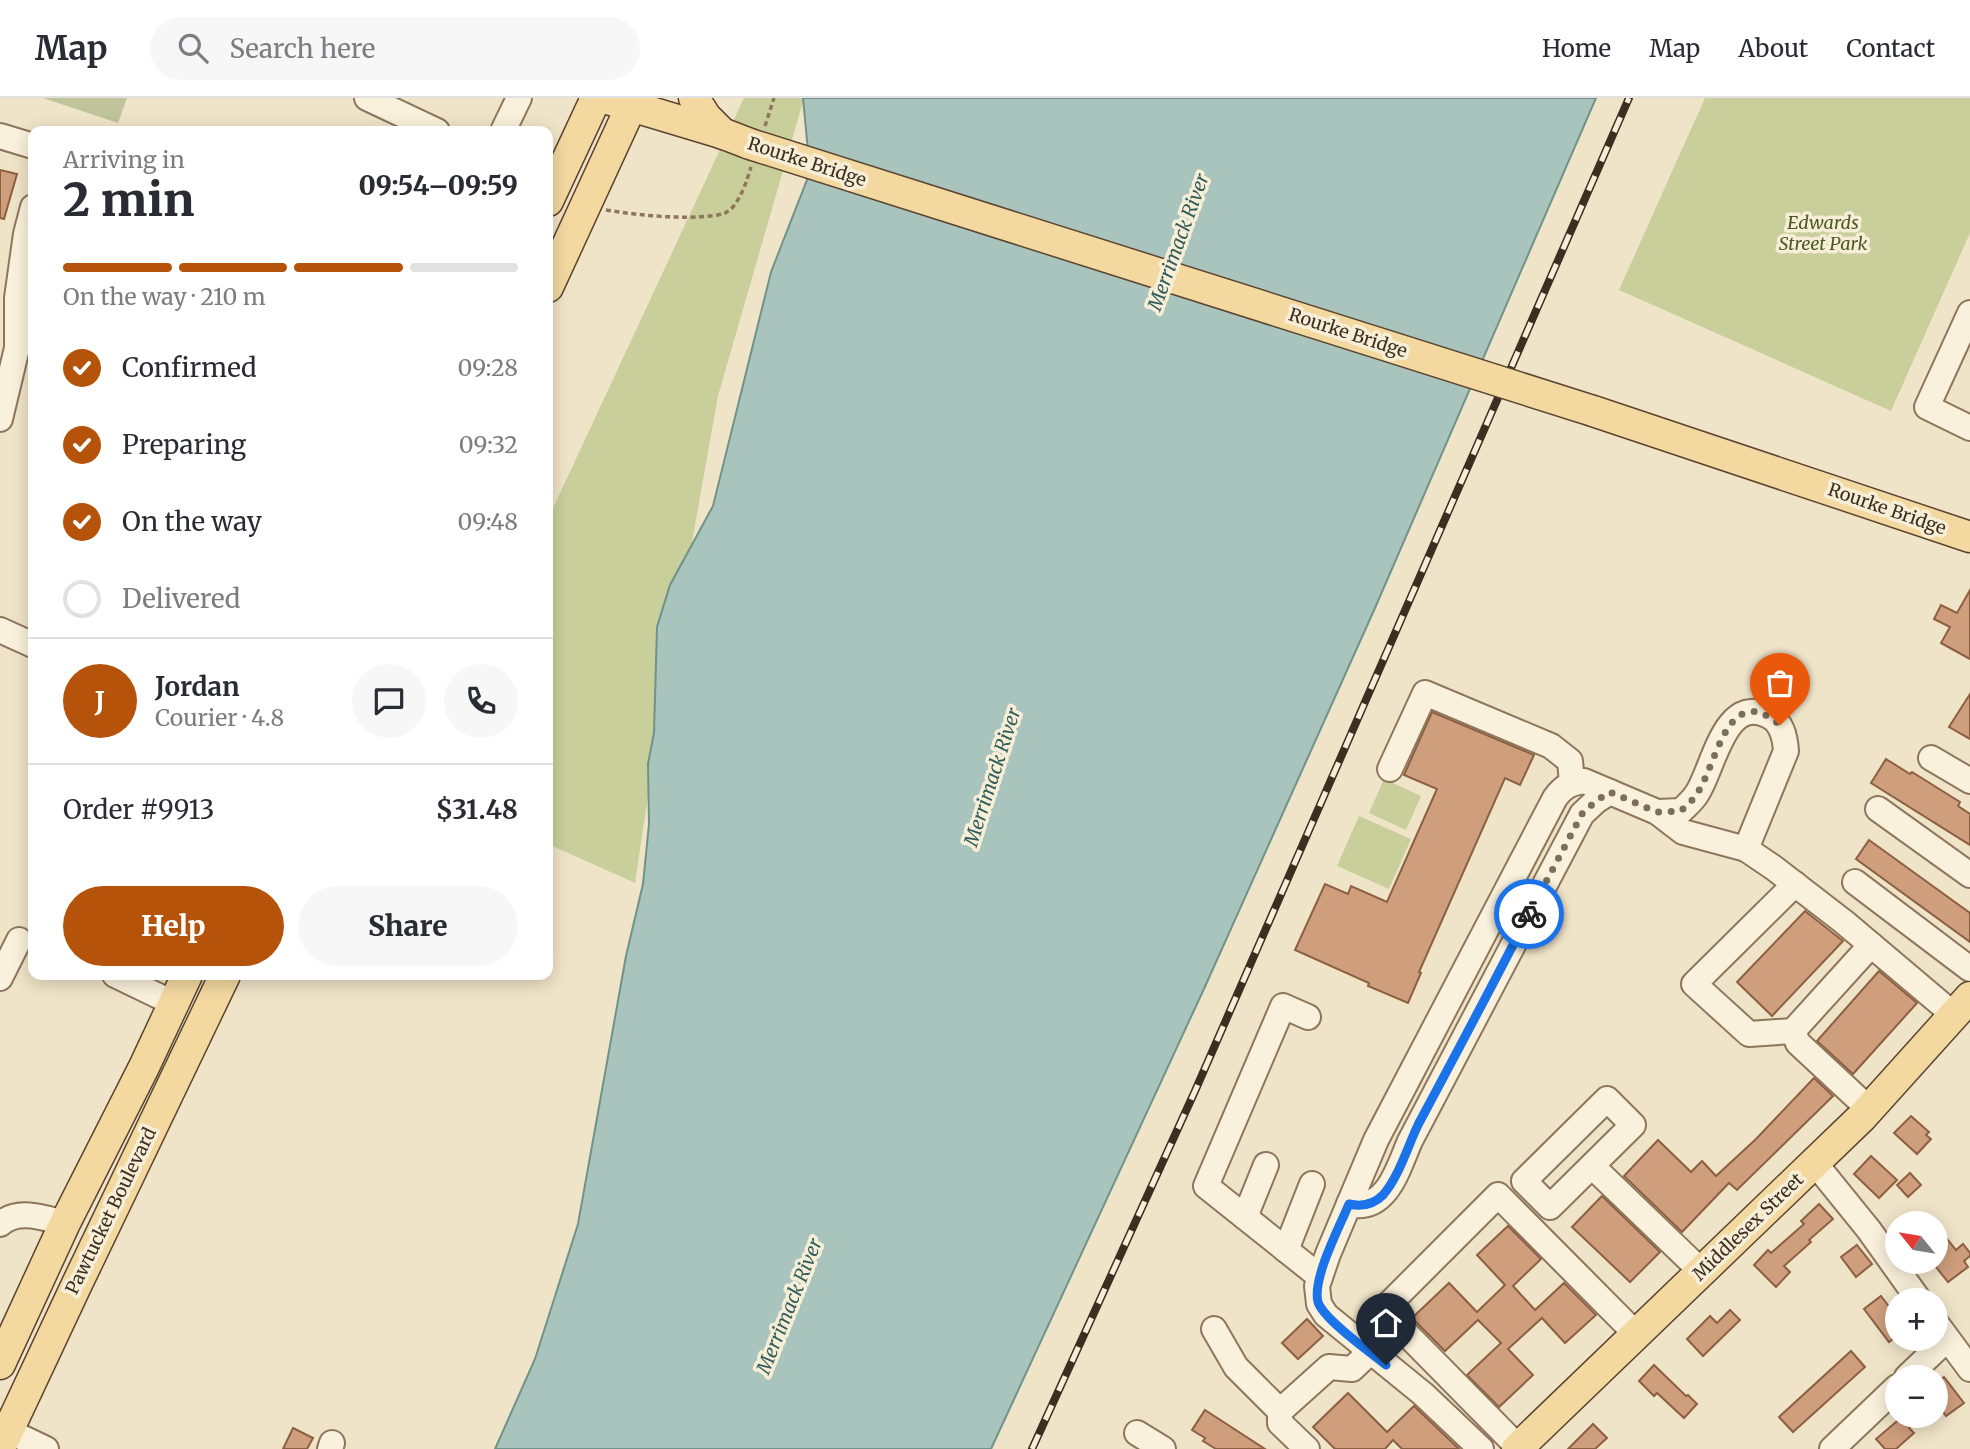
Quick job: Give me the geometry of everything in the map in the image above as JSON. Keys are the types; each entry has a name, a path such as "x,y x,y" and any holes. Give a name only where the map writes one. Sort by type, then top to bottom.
{"main road":[{"path":"553,184 596,98"},
{"name":"Rourke Bridge","path":"694,98 706,117 748,142"},
{"path":"553,276 585,206 624,101"},
{"name":"Rourke Bridge","path":"624,101 1592,411 1970,537"},
{"name":"Pawtucket Boulevard","path":"0,1364 65,1223 184,980"},
{"name":"Pawtucket Boulevard","path":"3,1436 223,980"},
{"name":"Middlesex Street","path":"1522,1447 1869,1109 1962,1006"}],"street":[{"path":"367,98 426,126"},
{"path":"504,126 511,101"},
{"path":"0,136 28,144"},
{"path":"0,419 17,348 17,298 28,226"},
{"path":"1970,313 1927,407 1970,428"},
{"path":"0,630 28,643"},
{"path":"1390,769 1424,693 1551,746 1570,761 1572,783"},
{"path":"1657,812 1681,811 1697,794 1731,722 1742,714 1756,712 1769,715 1780,725 1786,751 1746,849"},
{"path":"1931,758 1970,781"},
{"path":"1480,1449 1440,1409 1326,1315 1319,1304 1317,1286 1376,1140 1562,789 1572,783 1584,781 1657,812 1683,832 1746,849 1871,945 1962,1006"},
{"path":"1349,1204 1362,1206 1373,1203 1391,1184 1410,1141 1582,814 1610,792"},
{"path":"1878,809 1970,876"},
{"path":"1855,882 1970,969"},
{"path":"1795,884 1694,984 1749,1034 1793,1031 1871,945"},
{"path":"0,978 17,939"},
{"path":"125,980 173,1003"},
{"path":"1308,1017 1283,1006 1206,1186 1320,1277"},
{"path":"1793,1031 1798,1043 1869,1109"},
{"path":"1814,1163 1869,1230 1910,1288"},
{"path":"1245,1217 1266,1166"},
{"path":"1592,1166 1701,1271"},
{"path":"1286,1250 1312,1184"},
{"path":"1522,1447 1383,1310 1498,1195 1636,1334"},
{"path":"0,1224 15,1215 30,1215 65,1223"},
{"path":"1214,1329 1236,1367 1280,1410 1280,1423 1307,1449"},
{"path":"1948,1340 1970,1369"},
{"path":"1280,1410 1329,1367 1352,1369 1370,1352"},
{"path":"1832,1449 1885,1398"},
{"path":"1137,1433 1163,1449"},
{"path":"3,1436 46,1449"}],"path":[{"path":"585,206 645,216 678,218 726,213 744,189 748,142 774,98"}],"green space":[{"path":"43,98 127,98 118,123"},
{"path":"744,98 804,98 718,396 654,756 635,883 553,846 553,508"},
{"name":"Edwards Street Park","path":"1705,98 1970,98 1970,233 1891,411 1619,290"},
{"path":"1384,779 1421,796 1406,830 1369,813"},
{"path":"1359,816 1411,839 1389,889 1337,866"}],"water":[{"name":"Merrimack River","path":"803,98 1596,98 1375,608 1203,991 991,1449 495,1449 535,1359 578,1224 626,956 643,884 649,824 648,764 654,733 657,627 670,585 713,506 771,272 810,172"}],"building":[{"path":"0,170 17,174 4,219 0,218"},
{"path":"1970,590 1970,659 1941,643 1950,627 1934,619 1941,605 1957,613"},
{"path":"1970,694 1970,739 1949,727"},
{"path":"1432,712 1534,755 1520,785 1505,778 1419,972 1421,973 1408,1003 1295,950 1325,884 1348,894 1351,886 1387,902 1437,789 1404,775"},
{"path":"1886,759 1960,802 1958,806 1970,814 1970,845 1871,783"},
{"path":"1869,840 1970,913 1970,942 1856,859"},
{"path":"1805,911 1843,941 1772,1016 1737,982"},
{"path":"1879,971 1917,1003 1853,1074 1817,1041"},
{"path":"1814,1078 1833,1096 1737,1190 1729,1183 1682,1232 1624,1176 1658,1140 1691,1172 1702,1161 1716,1176 1756,1139"},
{"path":"1911,1116 1929,1132 1926,1135 1931,1139 1917,1154 1894,1133"},
{"path":"1871,1156 1897,1180 1879,1198 1854,1174"},
{"path":"1910,1173 1921,1185 1908,1197 1897,1185"},
{"path":"1602,1196 1660,1252 1630,1282 1572,1227"},
{"path":"1819,1204 1833,1219 1784,1266 1790,1272 1776,1287 1754,1265 1768,1250 1771,1253 1804,1224 1801,1221"},
{"path":"1508,1226 1541,1259 1513,1286 1535,1310 1564,1283 1596,1315 1565,1343 1542,1318 1508,1349 1533,1375 1499,1407 1467,1375 1501,1343 1478,1320 1445,1351 1412,1318 1449,1283 1477,1312 1505,1285 1477,1255"},
{"path":"1948,1240 1956,1250 1963,1244 1970,1256 1964,1261 1968,1267 1948,1282 1942,1274 1948,1274"},
{"path":"1857,1245 1872,1264 1856,1277 1841,1257"},
{"path":"1881,1296 1885,1301 1885,1337 1864,1309"},
{"path":"1730,1310 1740,1320 1703,1356 1687,1339 1710,1316 1717,1323"},
{"path":"1307,1319 1323,1336 1298,1359 1282,1343"},
{"path":"1851,1351 1865,1367 1793,1432 1779,1417"},
{"path":"1654,1365 1697,1404 1684,1418 1657,1393 1654,1396 1639,1381"},
{"path":"1948,1382 1964,1403 1948,1415"},
{"path":"1348,1393 1387,1432 1414,1406 1459,1449 1402,1449 1393,1440 1385,1449 1335,1449 1313,1427"},
{"path":"1205,1410 1265,1449 1216,1449 1203,1441 1205,1438 1192,1430"},
{"path":"1593,1424 1607,1438 1595,1449 1568,1449"},
{"path":"293,1428 313,1438 307,1449 283,1449"},
{"path":"1889,1428 1909,1428 1914,1433 1896,1449 1885,1449 1876,1439"}],"railway":[{"path":"1032,1449 1195,1091 1629,98"}],"way so far":[{"path":"1529,914 1582,814 1596,801 1610,792 1657,812 1681,811 1697,794 1731,722 1742,714 1756,712 1769,715 1780,725"}],"route":[{"path":"1386,1365 1326,1315 1319,1304 1317,1286 1349,1204 1362,1206 1373,1203 1391,1184 1410,1141 1529,914"}]}
